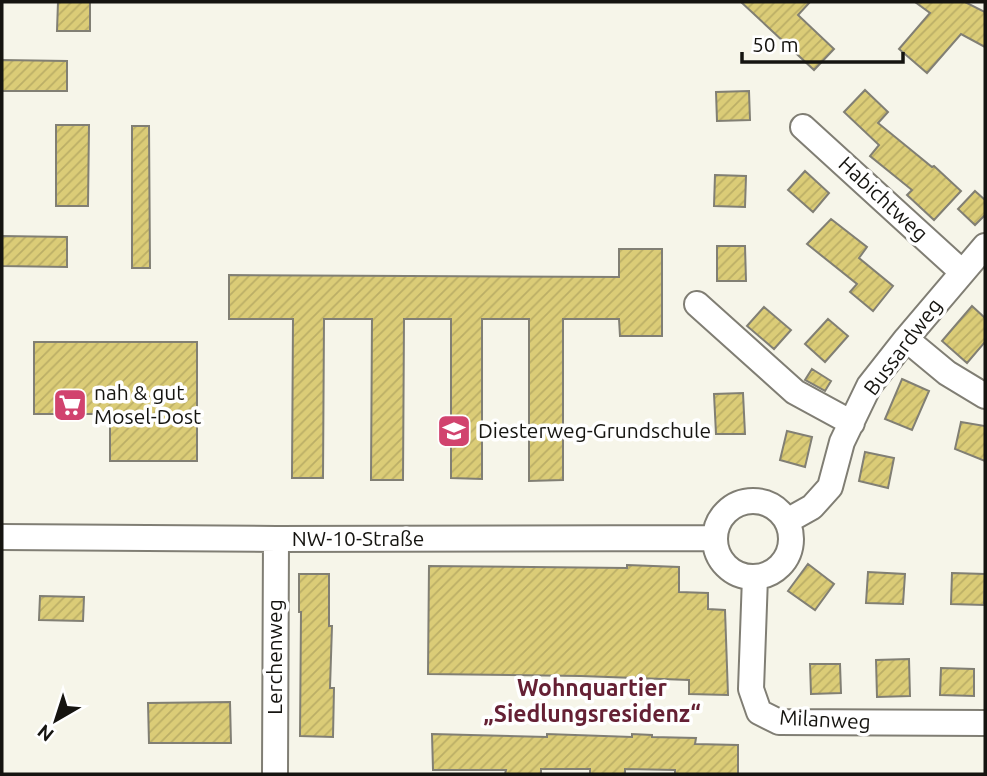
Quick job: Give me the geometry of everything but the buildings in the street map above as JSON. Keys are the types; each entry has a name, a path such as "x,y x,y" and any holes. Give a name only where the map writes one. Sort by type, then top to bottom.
{"street":[{"name":"Habichtweg","path":"803,127 962,272"},
{"name":"Bussardweg","path":"787,521 812,507 830,487 842,442 869,386 985,246"},
{"path":"697,304 795,392 852,422"},
{"path":"906,339 947,373 985,396"},
{"path":"744,501 761,501 776,508 787,521 791,536 790,551 782,564 770,573 755,577 740,575 726,566 717,554 714,538 718,522 728,509 744,501"},
{"name":"NW-10-Straße","path":"2,537 276,540 714,538"},
{"name":"Lerchenweg","path":"275,774 276,540"},
{"name":"Milanweg","path":"755,577 751,690 759,712 779,722 985,723"}],"place":[{"name":"nah & gut Mosel-Dost","path":"70,405"},
{"name":"Diesterweg-Grundschule","path":"454,431"}],"district":[{"name":"Wohnquartier „Siedlungsresidenz“","path":"592,701"}]}
